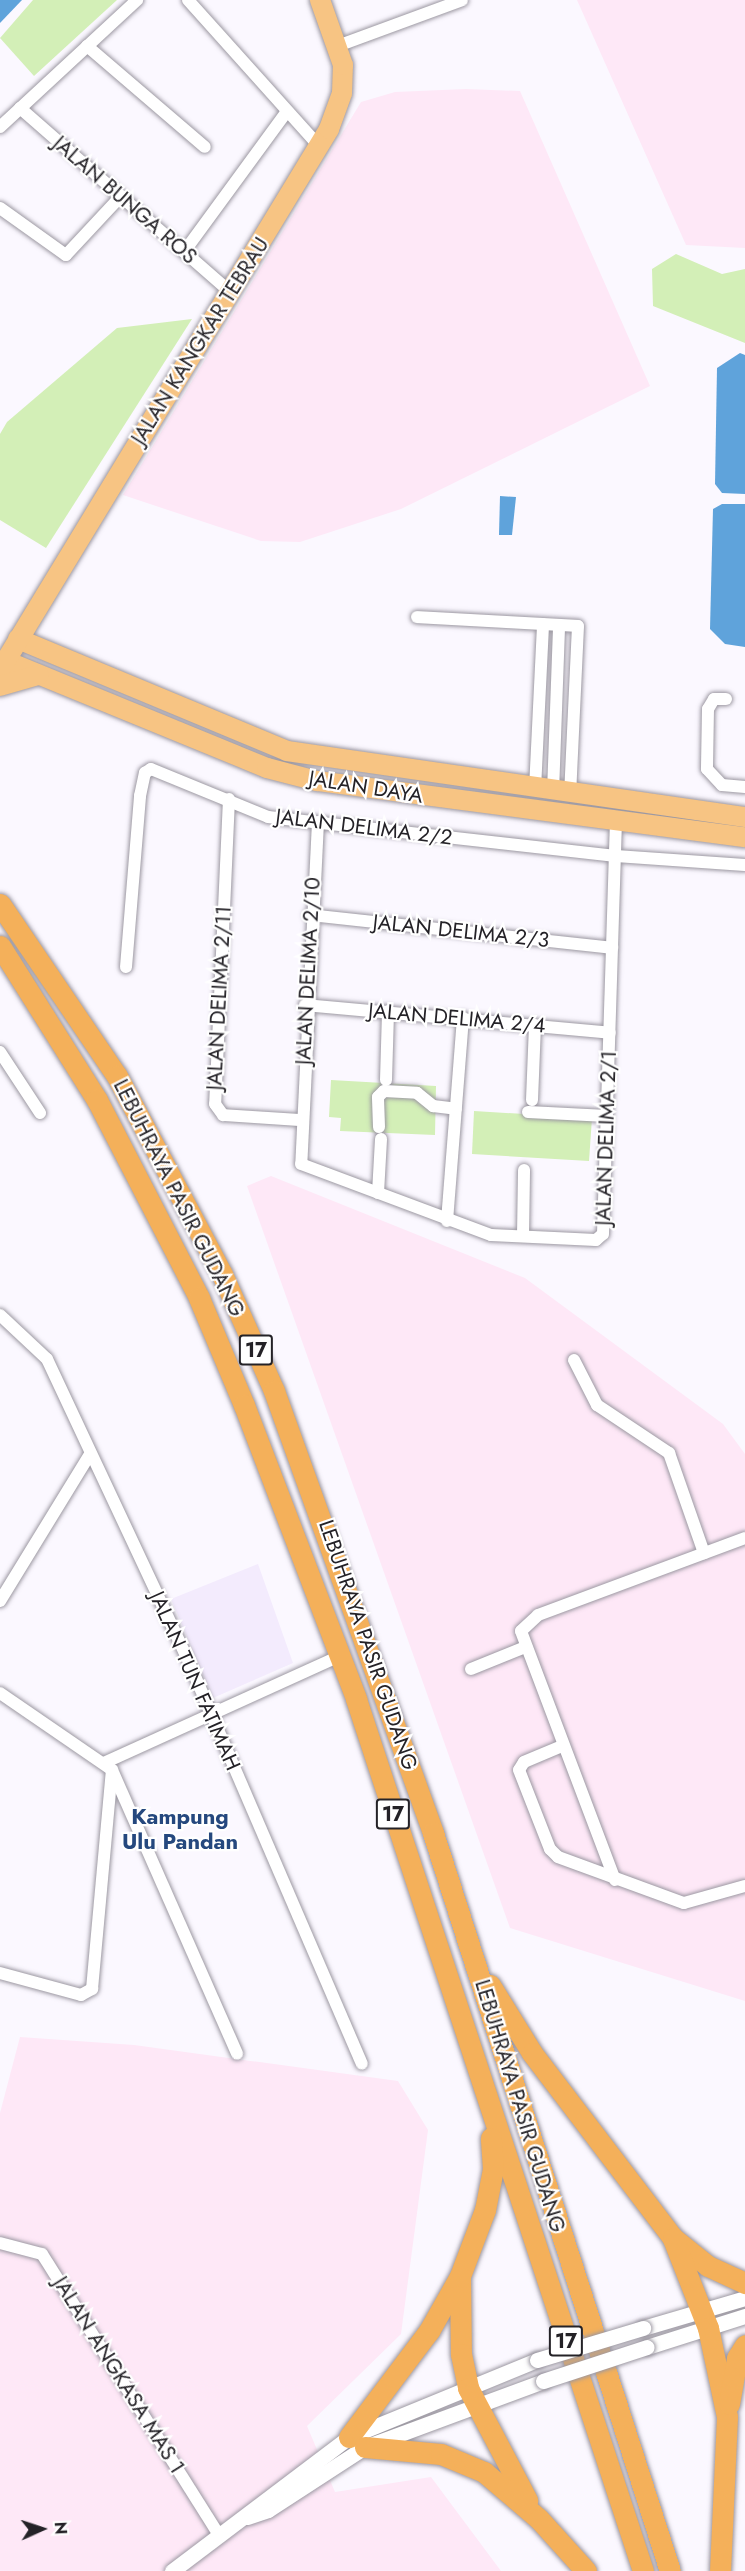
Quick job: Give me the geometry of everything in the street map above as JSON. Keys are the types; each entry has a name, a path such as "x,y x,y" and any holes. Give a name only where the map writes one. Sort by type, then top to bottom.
{"highway":[{"name":"LEBUHRAYA PASIR GUDANG","path":"0,904 117,1076 246,1327 322,1512 474,1956 670,2571"},
{"name":"LEBUHRAYA PASIR GUDANG","path":"0,946 97,1100 199,1298 340,1656 643,2571"},
{"path":"474,1956 532,2053 673,2238 708,2266 745,2283"},
{"path":"489,2110 493,2169 485,2210 460,2276 429,2331 357,2442 420,2449 463,2461 484,2472 539,2519 586,2571"},
{"path":"673,2238 705,2320 727,2417"},
{"path":"460,2276 461,2354 471,2397 539,2519"},
{"path":"720,2571 727,2417 737,2358 745,2345"}],"main road":[{"name":"JALAN KANGKAR TEBRAU","path":"3,665 320,147 342,93 340,45 320,0"},
{"path":"39,606 36,628 50,654"},
{"name":"JALAN DAYA","path":"18,639 237,732 322,759 745,817"},
{"name":"JALAN DAYA","path":"3,665 38,675 215,746 317,781 616,823 745,837"},
{"path":"0,686 38,675"},
{"path":"215,746 174,725 171,716 237,732"}],"street":[{"path":"0,127 136,0"},
{"path":"188,0 285,114 320,147"},
{"path":"340,45 462,0"},
{"path":"87,46 205,147"},
{"name":"JALAN BUNGA ROS","path":"20,108 230,292"},
{"path":"184,252 285,114"},
{"path":"0,208 66,255 121,196"},
{"path":"417,617 578,626 553,792"},
{"path":"543,624 553,792"},
{"path":"553,792 559,625"},
{"path":"726,699 714,699 708,709 706,764 723,785 745,787"},
{"name":"JALAN DELIMA 2/2","path":"126,967 140,796 145,773 151,769 229,799 268,817 615,856 745,865"},
{"name":"JALAN DELIMA 2/11","path":"229,799 215,1104 223,1115 301,1120"},
{"name":"JALAN DELIMA 2/10","path":"301,1120 310,915 318,822"},
{"name":"JALAN DELIMA 2/1","path":"301,1120 301,1164 447,1221 491,1235 601,1239 616,823"},
{"name":"JALAN DELIMA 2/3","path":"310,915 612,948"},
{"name":"JALAN DELIMA 2/4","path":"305,1005 610,1033"},
{"path":"386,1080 388,1011"},
{"path":"447,1221 463,1018"},
{"path":"535,1025 530,1106 607,1116"},
{"path":"0,1052 40,1113"},
{"path":"378,1193 382,1091 417,1093 433,1106 456,1109"},
{"path":"523,1236 524,1170"},
{"name":"JALAN TUN FATIMAH","path":"0,1315 47,1359 212,1715 362,2064"},
{"path":"574,1360 597,1405 669,1453 704,1553"},
{"path":"0,1601 90,1454"},
{"path":"615,1880 523,1648 521,1631 527,1620 745,1538"},
{"path":"471,1669 523,1648"},
{"path":"109,1766 340,1656"},
{"path":"0,1693 109,1766 237,2054"},
{"path":"562,1746 524,1762 519,1773 550,1849 615,1880 684,1903 745,1886"},
{"path":"0,1973 81,1995 92,1989 109,1766"},
{"name":"JALAN ANGKASA MAS 1","path":"0,2243 42,2254 218,2534"},
{"path":"471,2397 543,2381 647,2347 745,2298"},
{"path":"172,2571 218,2534 357,2442 471,2397 537,2360 643,2328 745,2316"}],"shaded area":[{"path":"577,0 745,0 745,248 686,245"},
{"path":"466,89 520,91 650,386 401,509 300,542 261,541 123,495 361,102 395,92"},
{"path":"271,1176 525,1278 723,1424 745,1454 745,2001 510,1928 247,1186"},
{"path":"258,1564 293,1663 213,1698 171,1599"},
{"path":"20,2037 134,2045 398,2081 428,2130 401,2334 307,2426 335,2492 431,2477 501,2571 0,2571 0,2113"}],"green space":[{"path":"33,0 117,0 34,76 0,38"},
{"path":"676,254 722,274 745,269 745,343 653,306 652,269"},
{"path":"192,319 46,548 0,520 0,434 7,422 117,328"},
{"path":"331,1080 436,1086 435,1135 340,1131 341,1118 329,1117"},
{"path":"474,1111 592,1118 589,1161 472,1154"}],"water":[{"path":"0,0 22,0 0,23"},
{"path":"740,353 745,355 745,494 722,493 715,484 717,368"},
{"path":"500,496 516,497 512,535 499,535"},
{"path":"722,504 745,504 745,647 725,644 710,629 713,509"}],"district":[{"name":"Kampung Ulu Pandan","path":"180,1829"}]}
